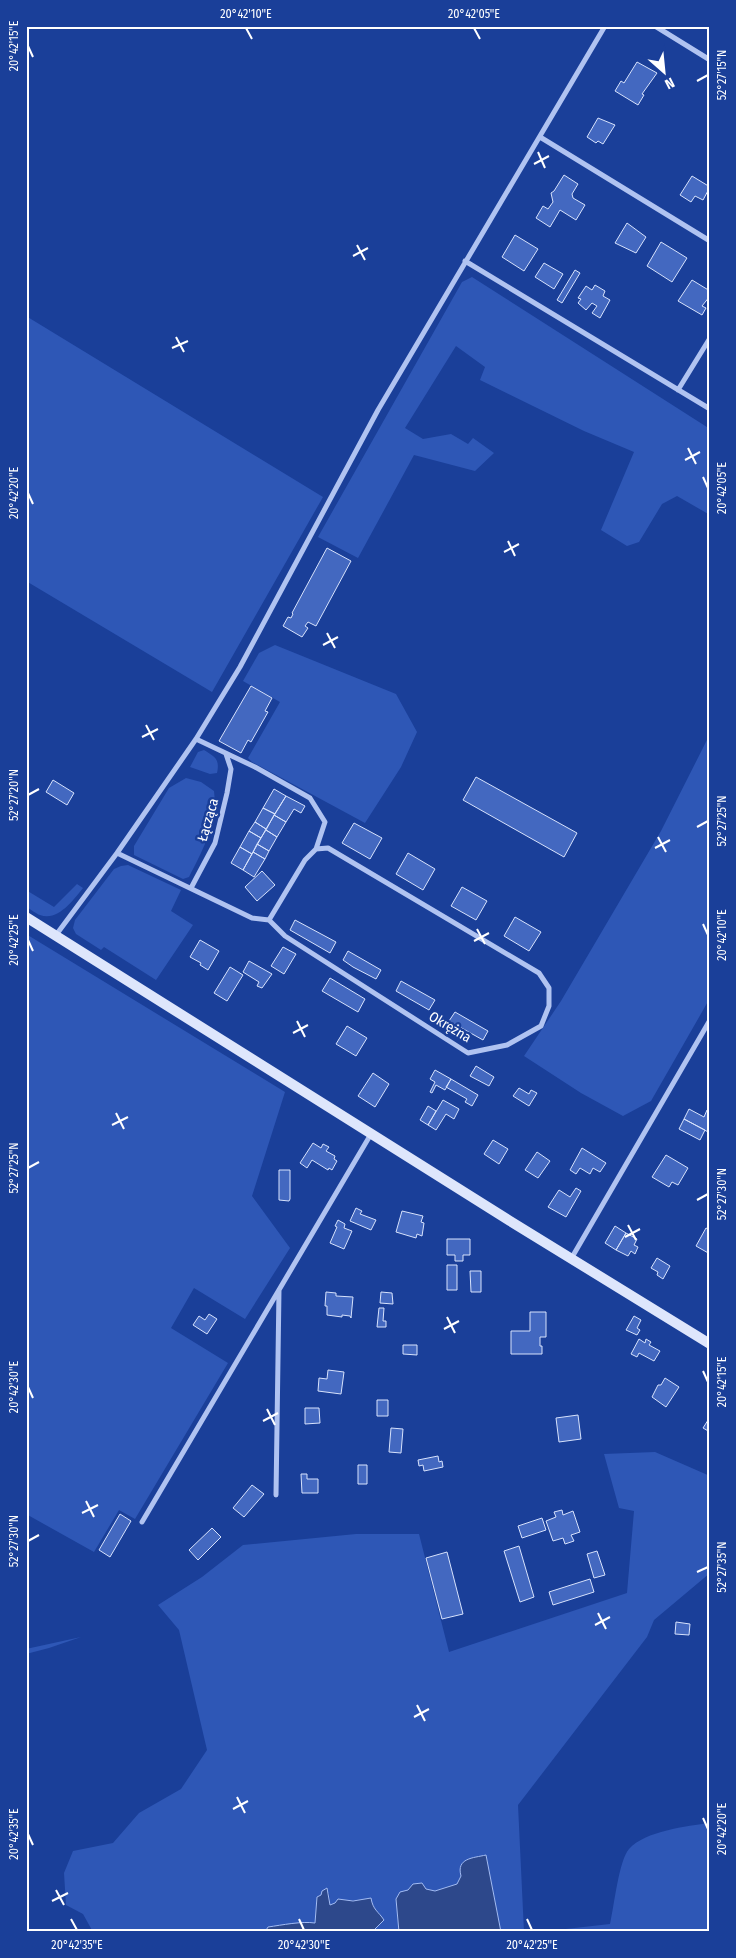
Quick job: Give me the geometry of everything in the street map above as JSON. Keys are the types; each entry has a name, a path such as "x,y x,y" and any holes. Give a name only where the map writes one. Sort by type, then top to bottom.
{"street":[{"path":"56,935 196,739 240,667 378,410 605,26"},
{"path":"655,26 710,60"},
{"path":"540,137 710,241"},
{"path":"465,261 710,409"},
{"path":"678,390 710,338"},
{"path":"116,853 252,918 269,920 305,860 316,849 324,822 310,798 255,767 196,739"},
{"name":"Łącząca","path":"191,888 215,843 231,769 226,754"},
{"name":"Okrężna","path":"269,920 285,936 468,1052 507,1045 541,1026 549,1006 549,988 539,972 328,848 316,849"},
{"path":"26,917 571,1259 710,1344"},
{"path":"571,1259 710,1020"},
{"path":"142,1522 372,1133"},
{"path":"276,1495 280,1289"}],"shaded area":[{"path":"472,277 710,429 710,515 677,496 662,504 639,542 627,546 601,530 634,452 584,431 480,380 485,367 456,346 405,428 423,439 451,434 468,444 473,438 494,453 475,471 414,455 358,558 318,537 462,282"},
{"path":"26,316 323,497 212,692 26,581"},
{"path":"275,645 396,694 417,732 401,767 365,823 252,762 248,758 280,702 243,681 259,653"},
{"path":"710,734 710,998 651,1101 623,1116 581,1093 524,1056 561,1001 661,831"},
{"path":"204,750 216,759 218,764 217,773 210,774 190,767 198,752"},
{"path":"186,778 201,782 214,791 215,802 212,825 204,846 189,877 183,879 134,855 134,846 169,788"},
{"path":"128,865 181,890 171,911 193,925 156,980 104,947 101,950 76,934 73,928 75,920 114,869"},
{"path":"77,884 83,888 65,908 53,915 40,915 26,907 26,890 54,907"},
{"path":"26,934 285,1092 252,1196 290,1248 245,1319 194,1288 171,1328 228,1363 135,1519 119,1510 94,1552 26,1514"},
{"path":"655,1452 710,1476 710,1573 654,1620 647,1637 518,1805 524,1932 501,1932 486,1855 461,1876 457,1884 435,1891 426,1889 397,1913 399,1932 358,1932 374,1930 380,1914 373,1908 371,1899 345,1901 330,1905 329,1893 317,1897 315,1923 269,1927 265,1932 93,1932 83,1914 66,1905 64,1873 73,1851 113,1843 139,1813 181,1789 207,1750 179,1630 158,1605 202,1577 243,1545 356,1534 419,1534 449,1652 627,1593 634,1511 619,1508 604,1454"},
{"path":"81,1637 49,1648 26,1654 26,1649"},
{"path":"710,1823 710,1932 539,1932 610,1924 622,1863 629,1849 645,1838 667,1830"},
{"path":"486,1855 501,1932 399,1932 396,1899 400,1892 408,1890 413,1884 422,1883 426,1889 435,1891 457,1884 461,1876 460,1870 463,1862"},
{"path":"327,1888 330,1905 338,1899 353,1901 371,1898 374,1908 384,1920 374,1930 358,1932 265,1932 268,1927 315,1923 317,1897"}],"building":[{"path":"637,62 657,73 642,94 644,95 638,105 615,91 621,81 624,83"},
{"path":"598,118 615,125 603,144 598,141 596,143 587,137"},
{"path":"564,175 578,184 572,194 573,198 585,205 576,220 560,210 550,227 536,218 543,206 548,209 553,202 551,193"},
{"path":"692,176 710,187 703,200 695,196 691,202 680,195"},
{"path":"627,223 646,237 636,253 615,243"},
{"path":"515,235 538,249 524,271 502,257"},
{"path":"661,242 687,258 672,282 647,266"},
{"path":"544,263 563,274 554,289 535,277"},
{"path":"575,270 580,273 562,303 557,300"},
{"path":"692,280 710,291 710,296 702,306 706,308 702,315 678,301"},
{"path":"595,285 605,291 603,296 610,300 600,318 592,313 597,306 592,303 586,310 578,303 581,299 578,298 586,286 592,290"},
{"path":"327,548 351,561 316,626 308,622 305,626 308,628 302,637 283,626 288,617 291,618"},
{"path":"251,686 272,698 265,711 268,712 251,742 248,740 241,753 219,741"},
{"path":"476,777 577,833 564,857 463,800"},
{"path":"53,780 74,793 67,805 46,792"},
{"path":"274,789 286,796 275,814 263,808"},
{"path":"286,796 305,806 301,813 294,809 286,822 274,815"},
{"path":"263,808 275,814 266,829 255,822"},
{"path":"274,815 286,822 277,837 266,830"},
{"path":"255,822 266,829 261,838 249,831"},
{"path":"354,823 382,838 370,859 342,843"},
{"path":"266,830 277,837 269,851 257,844"},
{"path":"249,831 261,838 252,854 240,847"},
{"path":"257,844 269,851 265,859 253,852"},
{"path":"240,847 252,854 243,870 231,863"},
{"path":"253,852 265,859 254,877 243,870"},
{"path":"408,853 435,869 423,890 396,874"},
{"path":"262,871 275,885 257,901 245,887"},
{"path":"462,887 487,901 476,920 451,906"},
{"path":"515,917 541,932 529,951 504,936"},
{"path":"295,920 336,942 330,953 290,930"},
{"path":"200,940 219,951 208,970 200,965 201,963 190,957"},
{"path":"283,947 296,954 284,974 271,966"},
{"path":"348,951 381,970 376,979 343,960"},
{"path":"249,961 272,974 262,988 257,986 259,982 243,972"},
{"path":"230,967 243,975 227,1001 214,993"},
{"path":"330,978 365,999 358,1012 322,991"},
{"path":"401,981 435,1000 429,1010 396,991"},
{"path":"455,1012 488,1031 483,1040 449,1021"},
{"path":"347,1026 367,1038 356,1056 336,1044"},
{"path":"476,1066 494,1077 489,1086 470,1076"},
{"path":"435,1070 451,1079 445,1090 436,1085 432,1093 430,1092 435,1082 430,1079"},
{"path":"373,1073 389,1084 375,1107 358,1096"},
{"path":"451,1079 478,1095 472,1106 465,1102 467,1099 446,1087"},
{"path":"519,1088 529,1094 531,1090 537,1093 529,1106 513,1096"},
{"path":"443,1100 459,1109 454,1119 446,1114 436,1130 428,1125"},
{"path":"428,1106 436,1111 428,1125 420,1120"},
{"path":"689,1109 704,1117 707,1110 710,1111 710,1133 684,1119"},
{"path":"684,1119 705,1130 700,1140 679,1129"},
{"path":"493,1140 508,1149 499,1164 484,1154"},
{"path":"313,1143 321,1148 323,1144 329,1147 326,1151 335,1156 334,1159 337,1161 332,1170 329,1168 328,1170 312,1160 307,1168 300,1163"},
{"path":"582,1148 606,1163 600,1172 593,1168 590,1174 580,1168 576,1174 570,1170"},
{"path":"537,1152 550,1161 538,1178 525,1170"},
{"path":"666,1155 688,1168 678,1185 672,1182 669,1187 652,1177"},
{"path":"279,1170 290,1170 289,1201 279,1200"},
{"path":"576,1188 581,1191 566,1217 548,1207 559,1190 570,1197"},
{"path":"356,1208 362,1211 360,1214 376,1220 371,1230 350,1221"},
{"path":"402,1211 423,1216 421,1222 424,1223 422,1236 417,1234 416,1238 396,1232"},
{"path":"338,1220 345,1224 344,1228 352,1231 344,1249 330,1243"},
{"path":"615,1226 626,1233 616,1250 605,1243"},
{"path":"706,1228 710,1230 710,1254 696,1246"},
{"path":"626,1233 637,1239 634,1245 638,1247 635,1254 631,1251 628,1256 616,1250"},
{"path":"447,1239 470,1239 470,1255 463,1255 463,1261 455,1261 455,1255 447,1255"},
{"path":"657,1258 670,1266 663,1279 657,1275 658,1272 651,1268"},
{"path":"447,1265 457,1265 457,1290 447,1290"},
{"path":"470,1271 481,1271 481,1292 471,1292"},
{"path":"326,1292 336,1293 336,1296 353,1297 351,1318 350,1316 342,1315 342,1317 327,1315 327,1306 325,1306"},
{"path":"381,1292 392,1293 393,1304 380,1303"},
{"path":"379,1308 384,1308 383,1321 386,1321 386,1327 377,1327"},
{"path":"530,1312 546,1312 546,1337 540,1337 542,1354 511,1354 511,1331 530,1331"},
{"path":"209,1314 217,1319 207,1334 193,1325 199,1316 205,1320"},
{"path":"634,1316 641,1320 637,1328 640,1330 637,1335 626,1330"},
{"path":"639,1339 645,1343 646,1339 651,1342 649,1345 660,1351 654,1361 639,1353 637,1357 631,1354"},
{"path":"403,1345 417,1345 417,1355 403,1354"},
{"path":"328,1370 344,1372 341,1394 318,1391 319,1378 327,1379"},
{"path":"665,1378 679,1387 666,1407 652,1397 658,1385 661,1385"},
{"path":"377,1400 388,1400 388,1416 377,1416"},
{"path":"305,1408 319,1408 320,1423 305,1424"},
{"path":"578,1415 581,1439 559,1442 556,1418"},
{"path":"710,1417 710,1432 703,1428"},
{"path":"391,1428 403,1429 401,1453 389,1452"},
{"path":"438,1456 439,1462 442,1461 443,1467 424,1471 423,1465 419,1466 418,1460"},
{"path":"358,1465 367,1465 367,1484 358,1484"},
{"path":"301,1474 307,1474 307,1479 318,1479 318,1493 302,1493"},
{"path":"252,1485 264,1494 244,1517 233,1508"},
{"path":"562,1510 563,1515 573,1511 580,1532 571,1535 574,1541 565,1544 563,1538 553,1541 546,1521 556,1517 554,1512"},
{"path":"120,1514 131,1521 110,1557 99,1550"},
{"path":"542,1518 546,1530 522,1538 518,1526"},
{"path":"212,1528 221,1537 198,1560 189,1550"},
{"path":"519,1546 534,1597 520,1602 504,1551"},
{"path":"597,1551 605,1575 594,1578 587,1554"},
{"path":"447,1552 463,1614 442,1619 426,1558"},
{"path":"590,1579 594,1592 553,1605 549,1592"},
{"path":"676,1622 690,1624 689,1635 675,1634"}]}
